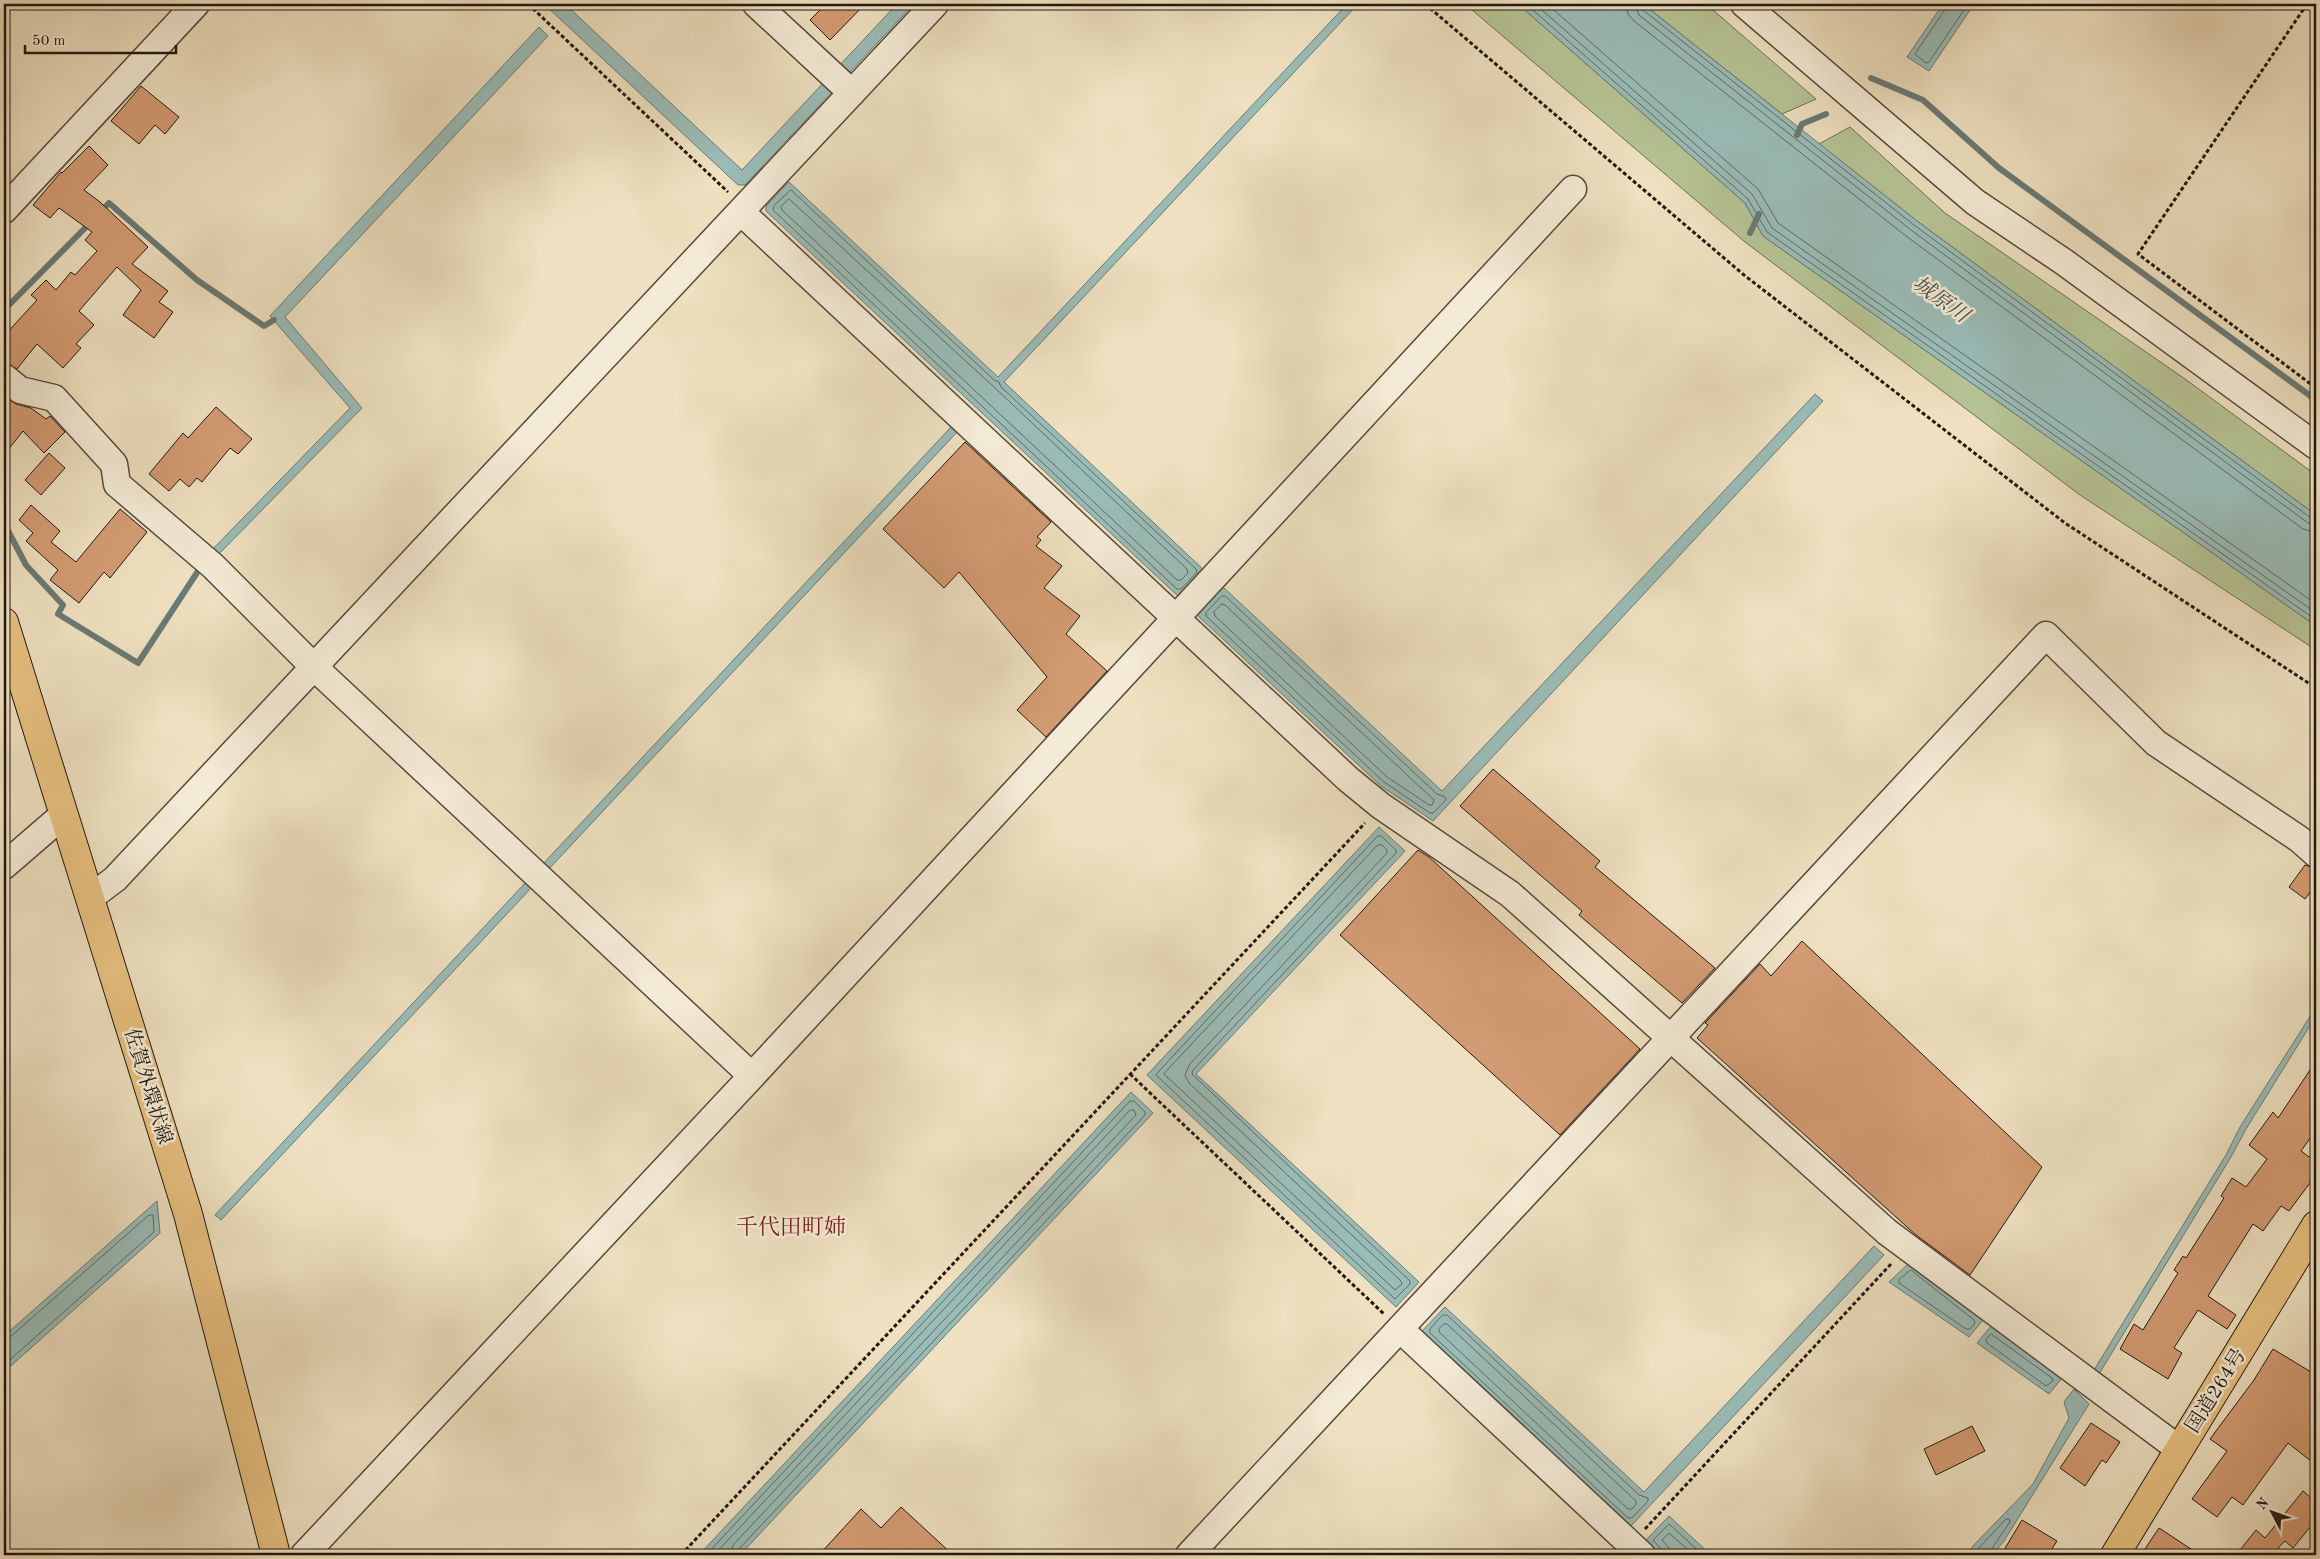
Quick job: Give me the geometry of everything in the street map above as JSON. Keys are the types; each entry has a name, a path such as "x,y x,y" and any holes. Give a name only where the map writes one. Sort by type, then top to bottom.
{"main road":[{"name":"佐賀外環状線","path":"4,622 188,1214 276,1555"},
{"name":"国道264号","path":"2115,1555 2316,1226"}],"street":[{"path":"4,210 196,4"},
{"path":"756,4 852,93"},
{"path":"91,897 115,879 935,4"},
{"path":"1751,8 1975,202 2064,262 2316,446"},
{"path":"304,1555 752,1076 1573,189"},
{"path":"741,212 1348,779 1381,806 1510,894 1886,1232 2179,1449"},
{"path":"4,377 20,390 54,398 114,464 117,484 213,566 314,667 752,1076"},
{"path":"1189,1555 2046,635 2156,743 2300,840 2316,854"},
{"path":"4,866 63,815"},
{"path":"1400,1329 1636,1550"}],"path":[{"path":"528,4 735,197 741,212"},
{"path":"1424,4 1744,276 2064,523 2316,688"},
{"path":"2307,4 2138,254 2316,388"},
{"path":"681,1555 1381,806"},
{"path":"1130,1074 1400,1329"},
{"path":"1636,1550 1907,1247"}],"green space":[{"path":"1465,4 1518,4 1745,203 1763,236 2316,626 2316,650 2080,495 1745,242"},
{"path":"1643,4 1706,4 1816,99 1782,114"},
{"path":"1850,127 1945,213 2185,379 2316,475 2316,515 1917,221 1819,144"}],"water":[{"path":"544,4 565,4 742,170 825,81 834,90 745,185 738,185"},
{"path":"897,4 914,4 847,75 838,67"},
{"path":"1347,4 1358,4 1004,382 1205,571 1180,598 766,211 766,206 789,182 998,377"},
{"name":"城原川","path":"1518,4 1643,4 1917,221 2316,515 2316,626 1763,236 1745,203"},
{"path":"1943,4 1974,4 1929,71 1907,57"},
{"path":"539,27 548,36 285,317 362,408 214,559 209,553 350,408 270,316"},
{"path":"1815,394 1823,401 1433,821 1381,786 1197,615 1223,587 1442,791"},
{"path":"952,426 958,431 221,1220 215,1215"},
{"path":"1379,827 1405,851 1196,1074 1419,1282 1396,1307 1147,1075"},
{"path":"2316,1007 2316,1016 2099,1374 2094,1370 2226,1155 2240,1127"},
{"path":"1131,1092 1153,1113 740,1555 699,1555"},
{"path":"157,1201 160,1233 4,1372 4,1336"},
{"path":"1874,1246 1884,1255 1630,1527 1422,1331 1445,1307 1644,1492"},
{"path":"1909,1263 1983,1320 1969,1337 1889,1282"},
{"path":"1991,1326 2062,1378 2049,1394 1977,1343"},
{"path":"2074,1389 2089,1404 2004,1541 1992,1555 1972,1555 1972,1547 2033,1484 2069,1418 2064,1402"},
{"path":"1669,1516 1711,1555 1661,1555 1645,1541"}],"building":[{"path":"826,4 865,4 830,40 810,20"},
{"path":"141,86 179,117 165,134 155,125 139,144 111,121"},
{"path":"89,146 108,165 84,190 100,202 148,247 132,264 168,291 159,302 173,312 154,338 123,315 141,290 117,267 79,311 94,325 76,344 81,348 63,368 37,344 17,369 4,362 4,336 37,300 31,295 46,280 56,290 71,272 75,275 97,251 85,240 92,232 59,208 50,218 33,205 61,172"},
{"path":"4,396 16,404 31,408 46,419 50,416 65,432 44,453 23,431 4,455"},
{"path":"216,407 252,439 238,454 230,448 202,482 197,478 189,487 180,479 169,491 149,474 183,433 188,438"},
{"path":"965,442 1051,522 1037,537 1041,540 1036,546 1062,566 1044,588 1080,616 1066,634 1107,671 1046,737 1017,710 1047,677 959,572 944,588 883,529"},
{"path":"49,453 65,468 41,495 25,480"},
{"path":"31,505 60,531 51,542 76,562 120,509 147,532 110,578 104,572 79,603 50,580 58,570 26,541 33,533 19,520"},
{"path":"1493,769 1600,861 1595,867 1715,968 1682,1003 1579,915 1582,911 1460,806"},
{"path":"1418,850 1429,857 1640,1049 1560,1135 1340,935"},
{"path":"2305,865 2316,869 2316,885 2305,899 2289,887"},
{"path":"1802,941 2042,1167 1970,1275 1916,1235 1697,1038 1708,1025 1705,1023 1760,964 1771,976"},
{"path":"2316,1061 2316,1130 2301,1151 2316,1162 2316,1175 2289,1211 2281,1206 2263,1231 2253,1224 2208,1296 2236,1315 2227,1329 2198,1310 2174,1348 2182,1353 2168,1379 2120,1349 2134,1324 2143,1330 2178,1273 2174,1270 2183,1256 2186,1258 2224,1198 2221,1196 2232,1178 2246,1187 2267,1159 2249,1145 2273,1112 2278,1118"},
{"path":"2273,1349 2316,1375 2316,1404 2310,1415 2316,1420 2316,1465 2288,1443 2243,1505 2232,1497 2217,1517 2192,1499 2227,1451 2210,1439 2254,1380"},
{"path":"2091,1423 2120,1442 2106,1463 2102,1460 2085,1486 2060,1468"},
{"path":"1972,1426 1985,1451 1936,1475 1924,1449"},
{"path":"2303,1491 2316,1502 2316,1520 2293,1548 2285,1541 2278,1548 2287,1555 2236,1555 2256,1530 2265,1538"},
{"path":"901,1507 953,1555 819,1555 861,1509 881,1528"},
{"path":"2022,1520 2057,1541 2048,1555 2001,1555"},
{"path":"2159,1528 2200,1555 2141,1555"}],"waterway":[{"path":"1871,78 1923,100 1999,168 2316,400"},
{"path":"1797,135 1802,124 1826,114"},
{"path":"99,213 109,203 197,280 264,326 274,320"},
{"path":"1750,233 1759,214"},
{"path":"4,310 91,222"},
{"path":"4,523 26,565 63,605 58,614 138,663 202,565"}],"district":[{"name":"千代田町姉","path":"791,1226"}]}
